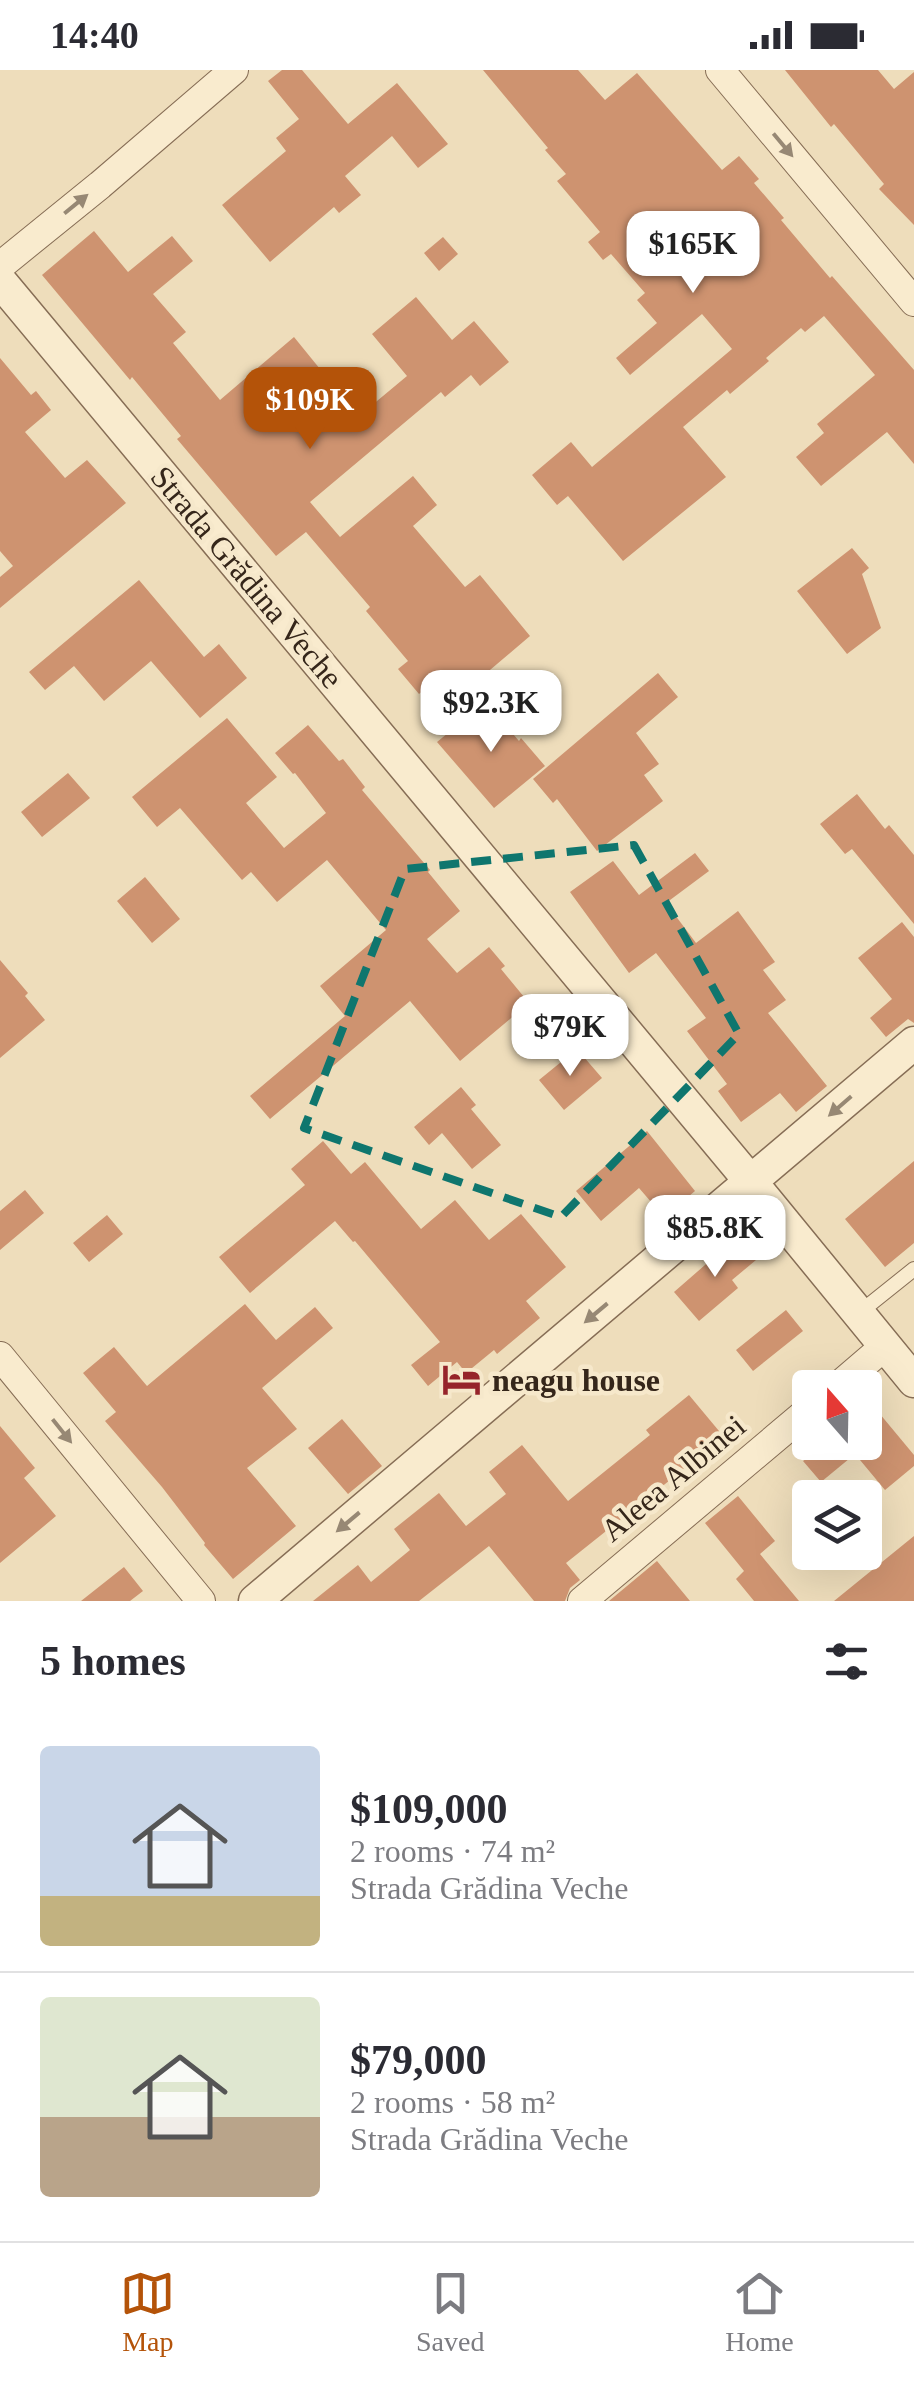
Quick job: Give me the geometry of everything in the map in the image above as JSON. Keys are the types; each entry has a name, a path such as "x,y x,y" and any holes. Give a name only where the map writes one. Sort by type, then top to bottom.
{"street":[{"path":"0,266 234,70"},
{"path":"720,70 914,302"},
{"name":"Strada Grădina Veche","path":"0,281 914,1382"},
{"path":"255,1601 914,1043"},
{"path":"857,1370 884,1346"},
{"path":"0,1356 201,1601"},
{"name":"Aleea Albinei","path":"582,1601 792,1424"}],"lane":[{"path":"858,1313 914,1269"}],"highlighted area":[{"path":"634,845 739,1034 561,1217 304,1128 405,869"}],"building":[{"path":"282,70 302,70 348,124 397,83 448,144 418,168 392,136 345,176 361,195 339,213 334,207 270,262 222,205 286,151 276,138 299,119 268,81"},
{"path":"483,70 578,70 605,100 637,73 722,170 739,156 759,179 754,183 784,218 781,220 914,370 914,464 887,432 821,486 796,457 824,433 817,424 875,375 824,316 805,332 801,328 730,394 727,390 683,427 726,477 623,561 568,496 557,505 532,475 571,442 592,467 732,349 702,314 630,375 616,358 657,323 637,300 645,293 611,254 603,260 588,242 600,232 557,181 566,174"},
{"path":"785,70 878,70 894,89 914,72 914,225 879,189 884,184"},
{"path":"94,231 128,272 172,236 193,261 153,294 186,332 173,343 220,400 294,337 320,369 314,375 353,421 407,376 372,334 416,297 452,340 474,321 509,362 480,386 471,375 445,397 441,392 310,502 340,537 413,476 437,505 413,526 465,587 480,575 530,636 464,692 446,671 419,694 398,669 408,661 366,611 370,607 306,532 276,556 177,439 181,436 132,377 130,380 42,275"},
{"path":"443,237 458,254 439,271 424,253"},
{"path":"0,358 31,395 36,391 51,410 25,432 65,478 87,460 126,503 0,608 0,577 13,566 0,551"},
{"path":"852,548 869,568 862,574 881,628 847,654 797,591"},
{"path":"139,580 204,657 219,644 247,678 200,718 151,661 104,701 74,666 45,690 29,672"},
{"path":"658,673 678,697 636,733 659,764 644,775 663,801 597,851 557,799 553,803 533,779"},
{"path":"486,702 545,766 494,808 437,742"},
{"path":"227,718 277,777 246,803 284,848 326,813 275,753 308,725 339,761 343,759 365,787 362,790 460,911 427,939 457,973 489,947 505,966 501,969 529,1003 460,1061 410,1001 270,1119 250,1096 345,1016 320,986 386,930 327,860 277,902 251,872 242,880 180,808 157,827 132,797"},
{"path":"68,773 90,798 42,837 21,812"},
{"path":"857,794 885,829 889,825 914,855 914,924 852,849 845,854 820,824"},
{"path":"695,853 709,871 666,903 696,943 738,911 775,962 763,970 786,1000 768,1013 827,1086 796,1112 780,1093 741,1122 718,1091 727,1084 687,1031 706,1018 656,953 629,973 570,892 613,861 639,895"},
{"path":"145,877 180,919 152,943 117,901"},
{"path":"902,922 914,937 914,1023 908,1019 886,1037 870,1018 892,999 858,958"},
{"path":"0,960 45,1020 0,1058"},
{"path":"577,1049 602,1078 564,1110 539,1080"},
{"path":"461,1087 476,1105 471,1109 501,1145 472,1169 442,1133 429,1145 414,1127"},
{"path":"647,1131 695,1191 664,1217 639,1188 601,1221 576,1191"},
{"path":"323,1141 351,1174 365,1162 421,1229 455,1200 489,1240 521,1214 566,1267 526,1301 540,1318 497,1354 494,1350 466,1373 457,1362 428,1386 411,1365 440,1342 335,1221 250,1293 219,1257 305,1185 291,1169"},
{"path":"914,1161 914,1243 885,1267 845,1219"},
{"path":"25,1190 44,1213 0,1250 0,1211"},
{"path":"107,1215 123,1234 89,1262 73,1243"},
{"path":"736,1238 756,1260 732,1280 738,1288 699,1321 674,1292"},
{"path":"245,1304 276,1340 315,1307 333,1328 262,1388 297,1429 247,1468 296,1526 233,1579 105,1421 116,1412 83,1373 114,1347 147,1386"},
{"path":"786,1310 803,1331 753,1371 736,1350"},
{"path":"689,1395 724,1437 566,1563 580,1580 570,1588 565,1601 534,1601 489,1546 419,1601 313,1601 358,1565 371,1582 410,1550 394,1529 439,1493 466,1526 506,1494 489,1472 522,1445 568,1501 650,1435 646,1430"},
{"path":"882,1416 914,1455 914,1466 885,1490 882,1480 877,1480 860,1460 882,1460"},
{"path":"342,1419 382,1466 348,1494 308,1448"},
{"path":"0,1426 35,1468 24,1478 56,1516 0,1563"},
{"path":"804,1460 848,1460 823,1480"},
{"path":"738,1496 775,1541 760,1554 799,1601 754,1601 736,1579 744,1571 705,1523"},
{"path":"914,1536 914,1601 834,1601 872,1570 882,1570 882,1562"},
{"path":"657,1561 690,1601 609,1601"},
{"path":"124,1567 143,1591 130,1601 81,1601"}],"place":[{"name":"neagu house","path":"462,1380"}]}
